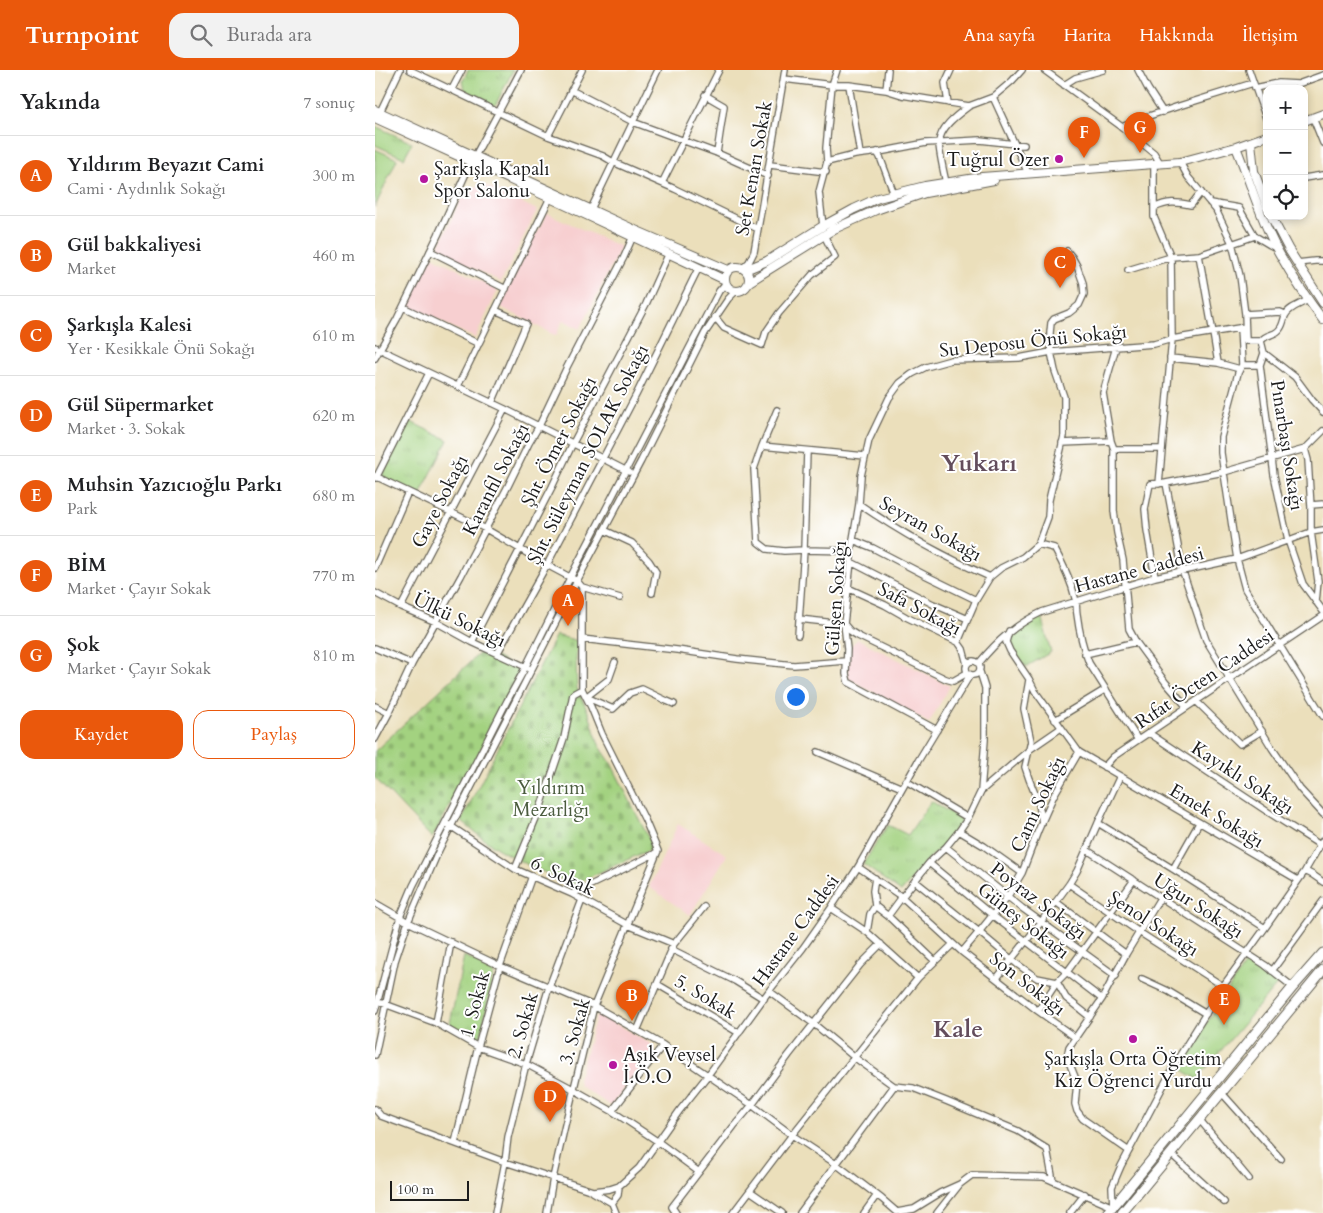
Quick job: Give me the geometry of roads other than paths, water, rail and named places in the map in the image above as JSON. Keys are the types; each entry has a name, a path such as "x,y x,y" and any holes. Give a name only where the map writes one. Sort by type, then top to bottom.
{"highway":[{"path":"1110,1210 1323,953"},
{"path":"1122,1213 1323,970"}],"main road":[{"path":"377,113 550,198 728,270"},
{"path":"1308,120 1323,114"},
{"path":"725,281 728,270 734,267 744,269 767,262 823,226 854,208 877,198 925,186 982,177 1180,162 1263,138"},
{"path":"1251,142 1253,171 1263,197"},
{"path":"1236,147 1264,221 1277,248 1308,300 1323,320"},
{"path":"473,159 591,209 669,253 725,281 730,288 736,291 745,288 749,282 834,229 876,210 925,193 1028,173"},
{"path":"1273,220 1289,250 1323,303"},
{"path":"744,269 749,275 749,282"}],"street":[{"path":"377,113 400,70"},
{"path":"410,70 548,136 603,156 759,229"},
{"path":"452,89 462,70"},
{"path":"375,358 377,349 403,308 473,159 521,70"},
{"path":"548,136 582,70"},
{"path":"591,209 657,70"},
{"path":"662,183 719,70"},
{"path":"823,226 819,192 827,162 826,148 832,84 837,70"},
{"path":"886,90 888,70"},
{"path":"947,103 945,82 951,70"},
{"path":"946,183 939,142 943,130 953,118 969,106 993,96 1012,81 1022,70"},
{"path":"1044,70 1154,153 1157,163 1154,208 1155,217 1171,256 1172,339 1159,484"},
{"path":"1064,85 1075,78 1103,70"},
{"path":"1138,70 1163,112"},
{"path":"1249,70 1263,110"},
{"path":"784,73 832,84 886,90 901,95 969,106"},
{"name":"Set Kenarı Sokak","path":"744,269 754,252 759,229 784,73"},
{"path":"1122,127 1163,112 1254,86 1279,83 1298,84 1323,75"},
{"path":"849,85 860,154"},
{"path":"571,90 633,122 717,153 768,176"},
{"path":"705,95 724,106 717,153"},
{"path":"993,96 1028,173"},
{"path":"1313,118 1323,143"},
{"path":"827,162 860,154 926,143 980,140 1024,145"},
{"path":"877,152 894,194"},
{"path":"1180,162 1188,177 1216,210 1232,243 1240,276 1245,314 1242,328 1241,367 1221,437 1221,453 1237,558 1245,589 1323,716"},
{"path":"769,165 825,172"},
{"path":"1308,177 1323,175"},
{"path":"1154,208 1162,204 1175,202 1191,205 1201,192"},
{"path":"458,386 550,198"},
{"path":"1210,203 1239,208 1255,236 1277,248"},
{"name":"Karanfil Sokağı","path":"375,739 412,664 486,529 539,426 624,257 634,233"},
{"path":"715,317 724,328 762,345 766,332 779,313 812,275 835,258 825,235"},
{"path":"1129,270 1171,256 1199,254 1255,236"},
{"path":"431,251 505,288"},
{"path":"959,642 976,600 990,577 1001,568 1023,558 1038,544 1047,517 1049,500 1064,436 1063,397 1051,352 1051,323 1054,319 1069,313 1079,305 1084,294 1077,266 1067,251"},
{"name":"Şht. Ömer Sokağı","path":"472,642 646,304 669,253"},
{"path":"1199,254 1217,364"},
{"path":"1297,263 1323,261"},
{"name":"Şht. Süleyman SOLAK Sokağı","path":"497,654 547,565 699,267"},
{"path":"375,1055 395,961 408,922 448,824 507,701 725,281"},
{"path":"375,1011 400,916 413,886 448,824 472,788 685,372 715,317 736,291"},
{"path":"1261,341 1265,336 1278,331 1283,323 1285,314 1308,300"},
{"path":"403,308 479,344"},
{"path":"492,403 526,324 495,310"},
{"path":"1245,314 1280,312 1285,314"},
{"path":"1242,328 1246,340 1261,341"},
{"name":"Su Deposu Önü Sokağı","path":"861,476 869,440 889,398 900,383 926,367 951,360 1019,358 1051,352 1154,344 1172,339 1242,328"},
{"path":"1170,358 1241,367 1260,365 1264,353 1261,341"},
{"path":"1116,347 1103,393 1114,449 1114,511 1123,560 1129,629 1136,642 1166,683 1187,707"},
{"path":"377,349 458,386 633,474"},
{"path":"1264,353 1295,376 1323,412"},
{"name":"Pınarbaşı Sokağı","path":"1260,365 1274,475 1288,540 1303,584 1323,611"},
{"path":"429,373 375,477 486,529 577,581 582,587 620,598"},
{"name":"Gaye Sokağı","path":"401,607 505,409"},
{"path":"777,410 754,469 758,542 767,550 851,551"},
{"path":"1155,577 1145,510 1150,484 1166,483 1224,472 1305,449 1323,431"},
{"path":"1062,443 1111,441"},
{"path":"762,446 865,456"},
{"path":"1114,449 1162,449"},
{"path":"1305,449 1309,460 1311,532 1318,581 1316,602"},
{"path":"798,635 804,550 807,451"},
{"name":"Gülşen Sokağı","path":"861,476 844,624 848,682 937,730"},
{"path":"1166,483 1183,572 1206,640 1272,748 1300,789 1323,814"},
{"path":"375,568 409,492"},
{"name":"Seyran Sokağı","path":"859,504 920,542 990,577"},
{"path":"1311,505 1323,504"},
{"path":"604,530 632,543 649,561 656,572 652,593"},
{"name":"Hastane Caddesi","path":"979,663 1009,631 1026,619 1042,612 1155,577 1237,558 1311,532 1323,530"},
{"path":"853,540 873,548 976,600"},
{"path":"1038,544 1054,548 1070,582 1076,601 1085,654 1138,740"},
{"path":"851,562 933,604 968,619"},
{"path":"572,894 657,851 645,820 582,689 582,587"},
{"name":"Safa Sokağı","path":"848,588 959,642 967,664"},
{"name":"Ülkü Sokağı","path":"375,593 532,670"},
{"name":"Rıfat Öcten Caddesi","path":"1104,767 1113,757 1323,616"},
{"path":"799,619 844,624 858,636 945,679 953,681 968,674 977,675 980,672"},
{"path":"1009,631 1006,642 1010,652 1055,720 1079,752"},
{"path":"582,639 795,666 846,661"},
{"path":"1085,654 1136,642"},
{"path":"375,648 412,664"},
{"path":"888,916 929,863 959,831 968,818 981,791 985,740 985,688 979,663 971,661 967,664 968,674"},
{"path":"586,697 609,679 615,662"},
{"name":"Hastane Caddesi","path":"619,1186 639,1168 657,1141 831,908 858,867 968,674"},
{"path":"1029,679 1025,709 1031,741 1025,767 1039,804 1042,823"},
{"path":"515,869 541,806 564,738 573,694 582,689"},
{"path":"586,697 613,709 630,693 641,689 675,704"},
{"path":"1055,720 1106,689"},
{"path":"1196,701 1240,744 1262,731"},
{"path":"375,706 389,713"},
{"path":"981,791 1029,750 1061,728"},
{"name":"Kayıklı Sokağı","path":"1149,733 1268,812 1322,842"},
{"path":"818,752 902,788"},
{"name":"Emek Sokağı","path":"1079,752 1298,880"},
{"name":"Cami Sokağı","path":"961,952 1008,896 1021,873 1054,795 1079,752"},
{"path":"997,978 1056,902 1077,871 1120,776"},
{"path":"906,781 968,818"},
{"path":"1098,823 1265,928"},
{"path":"1173,869 1199,823"},
{"name":"6. Sokak","path":"448,824 515,869 572,894 673,947 764,999"},
{"path":"959,831 984,846 1021,873"},
{"path":"375,903 408,922 500,966 595,1006 663,1045 836,1164 897,1212 914,1209 940,1193 960,1184 972,1175 1044,1177 1085,1194 1110,1210 1112,1187 1177,1060 1223,986 1305,871 1322,842"},
{"name":"Poyraz Sokağı","path":"946,847 1041,922 1116,976"},
{"name":"Uğur Sokağı","path":"1087,850 1272,971 1293,987"},
{"name":"3. Sokak","path":"547,1213 573,1089 595,1006 657,851"},
{"name":"Güneş Sokağı","path":"929,863 991,916 1102,999"},
{"name":"Son Sokağı","path":"858,867 902,897 961,952 1076,1038"},
{"path":"1305,871 1323,882"},
{"name":"1. Sokak","path":"455,1143 500,966 532,876"},
{"path":"867,932 870,914 875,906 873,891 875,878"},
{"path":"1038,1011 1057,982 1083,952 1134,880"},
{"path":"915,881 1037,978 1057,982 1066,998 1090,1017"},
{"name":"Şenol Sokağı","path":"1069,884 1223,986"},
{"path":"1129,1151 1083,1119 1077,1111 1075,1104 1077,1082 1067,1058 1069,1048 1116,976 1126,954 1160,898"},
{"name":"2. Sokak","path":"495,1213 508,1137 526,1064 549,987 582,900"},
{"path":"1272,971 1323,901"},
{"path":"1056,902 1126,954"},
{"path":"875,906 935,961"},
{"path":"637,1031 673,947 704,907"},
{"path":"831,908 867,932 918,978"},
{"path":"437,1023 451,942"},
{"path":"676,1213 672,1207 861,965 881,944"},
{"path":"733,1213 792,1134 918,978 953,944"},
{"path":"1142,979 1168,991 1206,1014"},
{"name":"5. Sokak","path":"657,984 739,1033"},
{"path":"769,991 815,1024 854,1057 894,1086 913,1088 1018,1130 1047,1149 1053,1181"},
{"path":"376,1002 437,1023 478,1047 526,1064 612,1110 699,1172"},
{"path":"612,1110 663,1045"},
{"path":"800,1213 894,1086"},
{"path":"1221,1092 1281,1159"},
{"path":"375,1109 378,1116 505,1162 593,1191 611,1203 616,1213"},
{"path":"1199,1119 1249,1179"},
{"path":"1171,1154 1223,1202"},
{"path":"937,1213 960,1184"},
{"path":"593,1191 619,1186 618,1195 611,1203"},
{"path":"750,1190 781,1213"},
{"path":"1071,1213 1085,1194"},
{"path":"864,1213 877,1195"}],"place":[{"name":"Şok","path":"1140,153"},
{"name":"BİM","path":"1084,158"},
{"name":"Tuğrul Özer","path":"1059,159"},
{"name":"Şarkışla Kapalı Spor Salonu","path":"424,179"},
{"name":"Şarkışla Kalesi","path":"1060,288"},
{"name":"Yıldırım Beyazıt Cami","path":"568,626"},
{"name":"Gül bakkaliyesi","path":"632,1021"},
{"name":"Muhsin Yazıcıoğlu Parkı","path":"1224,1025"},
{"name":"Şarkışla Orta Öğretim Kız Öğrenci Yurdu","path":"1133,1039"},
{"name":"Aşık Veysel İ.Ö.O","path":"613,1065"},
{"name":"Gül Süpermarket","path":"550,1122"}],"district":[{"name":"Yukarı","path":"979,463"},
{"name":"Kale","path":"958,1029"}],"park label":[{"name":"Yıldırım Mezarlığı","path":"551,798"}]}
